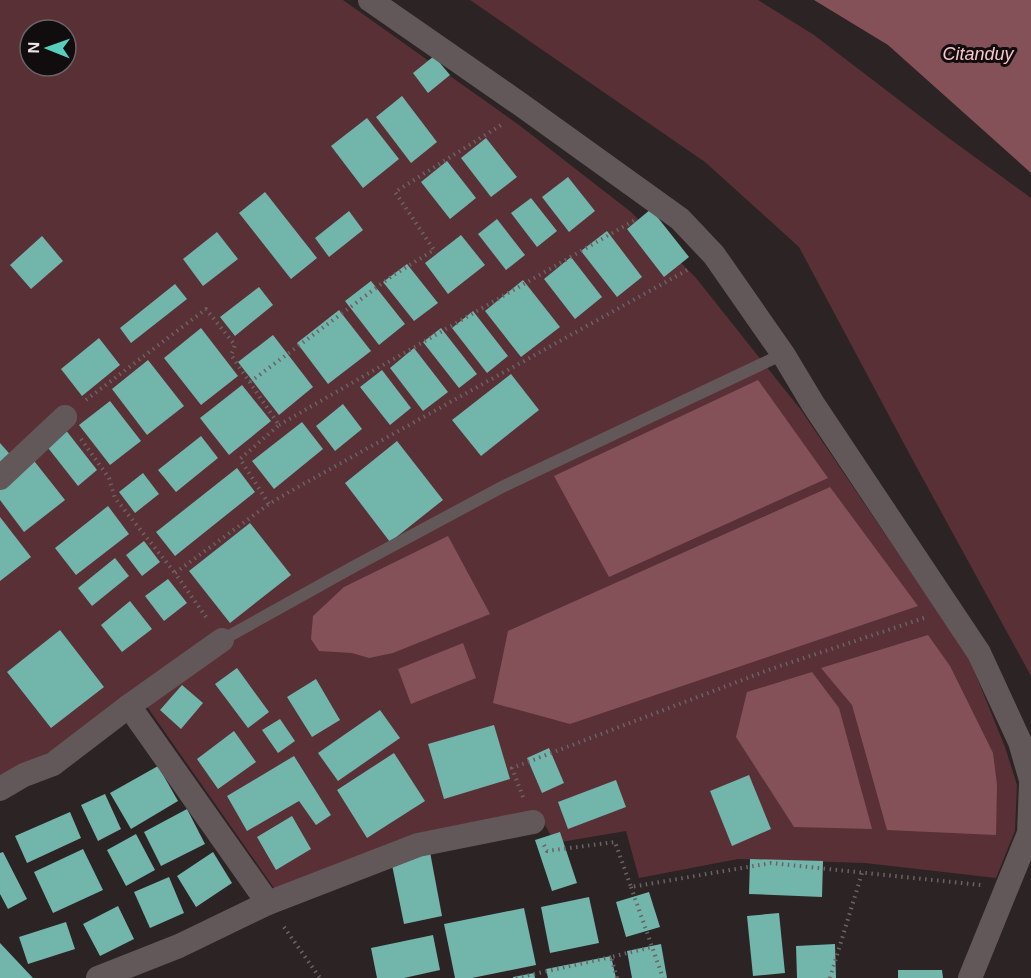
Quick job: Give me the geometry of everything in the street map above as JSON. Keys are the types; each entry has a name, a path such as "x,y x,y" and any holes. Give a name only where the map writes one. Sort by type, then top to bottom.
{"street":[{"path":"370,0 680,219 714,255 783,354 813,404 979,653 1020,742 1031,782 1029,833 970,978"},
{"path":"0,478 65,417"},
{"path":"0,789 53,764 129,706 222,640"},
{"path":"129,706 268,903"},
{"path":"98,978 179,946 268,903 417,845 533,822"}],"lane":[{"path":"222,640 502,488 783,354"}],"path":[{"path":"250,382 392,276 434,250 395,192 526,109"},
{"path":"269,504 240,459 279,425 660,205"},
{"path":"175,573 269,504 714,255"},
{"path":"222,640 175,573 115,498 109,478 65,417 206,309 235,345 231,355 279,425"},
{"path":"663,978 615,842 547,851 512,768 771,669 951,609"},
{"path":"631,887 771,863 1006,888"},
{"path":"830,978 862,872"},
{"path":"268,903 320,978"},
{"path":"516,978 652,947"},
{"path":"611,957 617,978"}],"shaded area":[{"path":"0,0 343,0 519,125 631,212 696,278 801,410 969,658 1005,747 1017,785 1015,831 996,878 865,863 738,859 639,878 626,831 555,843 537,811 274,888 134,688 49,752 0,776"},
{"path":"470,0 758,0 814,35 1031,198 1031,676 799,247 705,162"}],"water":[{"name":"Citanduy","path":"814,0 1031,0 1031,173 888,45"},
{"path":"758,380 828,478 609,577 554,476"},
{"path":"830,487 918,606 570,724 493,703 508,631"},
{"path":"448,536 490,614 393,653 369,658 352,653 319,651 311,639 313,616 344,587"},
{"path":"928,635 950,666 993,753 997,785 996,835 887,830 852,705 821,668"},
{"path":"463,643 476,678 411,704 398,669"},
{"path":"812,672 839,708 872,829 794,827 736,737 747,692"}],"building":[{"path":"434,56 450,75 428,93 413,73"},
{"path":"402,96 437,142 411,163 376,117"},
{"path":"367,118 399,159 363,188 331,146"},
{"path":"486,138 517,177 491,197 461,158"},
{"path":"447,161 476,198 450,219 421,182"},
{"path":"568,177 595,211 569,232 542,197"},
{"path":"265,192 317,258 291,279 239,213"},
{"path":"531,198 557,231 537,247 511,213"},
{"path":"651,209 689,257 664,277 627,229"},
{"path":"349,211 363,230 329,257 315,238"},
{"path":"497,219 525,255 506,270 478,234"},
{"path":"607,231 642,277 617,297 581,251"},
{"path":"217,232 238,259 203,286 183,259"},
{"path":"461,235 485,265 448,294 425,263"},
{"path":"42,236 63,261 31,289 10,265"},
{"path":"571,257 602,297 575,319 544,279"},
{"path":"407,264 438,303 414,321 383,282"},
{"path":"523,280 560,327 521,357 485,311"},
{"path":"371,281 405,324 379,345 345,301"},
{"path":"175,284 187,299 131,343 120,328"},
{"path":"259,287 273,305 235,336 220,317"},
{"path":"339,310 371,351 328,384 297,343"},
{"path":"473,311 508,356 487,373 452,328"},
{"path":"201,328 238,376 201,405 164,358"},
{"path":"441,328 477,374 459,388 423,342"},
{"path":"273,335 313,387 279,415 238,362"},
{"path":"99,338 120,365 82,396 61,369"},
{"path":"414,348 448,392 423,411 390,368"},
{"path":"148,360 184,406 147,435 112,389"},
{"path":"382,370 411,408 390,425 360,387"},
{"path":"511,374 539,410 481,456 452,420"},
{"path":"242,385 271,421 229,455 200,418"},
{"path":"110,401 141,441 110,465 79,425"},
{"path":"343,404 362,429 335,451 316,426"},
{"path":"302,422 323,449 274,489 252,461"},
{"path":"65,429 97,470 78,486 45,444"},
{"path":"201,436 218,458 176,492 158,470"},
{"path":"397,441 443,500 390,542 345,483"},
{"path":"0,443 15,460 0,474"},
{"path":"31,457 65,500 24,532 0,500 0,482"},
{"path":"237,468 255,492 175,556 156,532"},
{"path":"143,473 159,494 135,513 119,492"},
{"path":"108,506 129,534 76,575 55,548"},
{"path":"0,517 31,557 0,581"},
{"path":"250,523 291,575 230,623 189,571"},
{"path":"144,541 160,562 142,576 126,555"},
{"path":"115,558 129,576 92,606 78,588"},
{"path":"168,579 187,603 164,621 145,596"},
{"path":"130,601 152,629 122,652 101,625"},
{"path":"60,630 104,687 51,728 7,672"},
{"path":"237,668 269,712 248,728 215,684"},
{"path":"316,679 340,720 312,737 287,697"},
{"path":"182,685 203,703 181,729 160,710"},
{"path":"380,710 400,738 338,781 318,753"},
{"path":"280,719 295,741 278,753 262,730"},
{"path":"494,725 510,779 444,799 428,744"},
{"path":"234,731 256,762 218,789 197,759"},
{"path":"549,748 564,783 542,793 527,758"},
{"path":"394,753 425,801 367,838 337,790"},
{"path":"294,756 331,815 316,825 299,801 247,831 227,796"},
{"path":"158,766 178,801 131,829 110,793"},
{"path":"749,775 771,829 732,846 710,791"},
{"path":"616,780 626,807 568,829 558,802"},
{"path":"105,794 121,829 98,841 81,805"},
{"path":"187,809 205,844 161,866 144,832"},
{"path":"70,812 81,838 27,863 15,836"},
{"path":"292,816 311,849 276,870 257,837"},
{"path":"560,832 577,883 552,891 535,840"},
{"path":"136,834 155,870 126,886 107,850"},
{"path":"83,849 103,890 53,913 34,872"},
{"path":"3,852 27,899 8,909 0,894 0,853"},
{"path":"213,852 232,883 196,907 177,876"},
{"path":"430,852 442,916 404,924 391,860"},
{"path":"750,859 823,861 822,897 749,894"},
{"path":"169,877 184,913 150,928 134,892"},
{"path":"649,892 660,927 626,937 616,902"},
{"path":"589,897 599,943 550,953 541,907"},
{"path":"118,906 134,939 100,956 83,924"},
{"path":"524,908 536,965 472,978 455,978 444,924"},
{"path":"779,913 785,973 753,976 747,916"},
{"path":"66,922 75,949 28,964 19,937"},
{"path":"433,935 440,970 404,978 377,978 371,948"},
{"path":"0,943 33,978 0,978"},
{"path":"661,944 667,978 632,978 627,951"},
{"path":"835,944 836,978 797,978 796,946"},
{"path":"611,956 616,978 548,978 546,969"},
{"path":"898,970 942,970 943,978 898,978"},
{"path":"534,973 535,978 513,978 513,977"}]}
